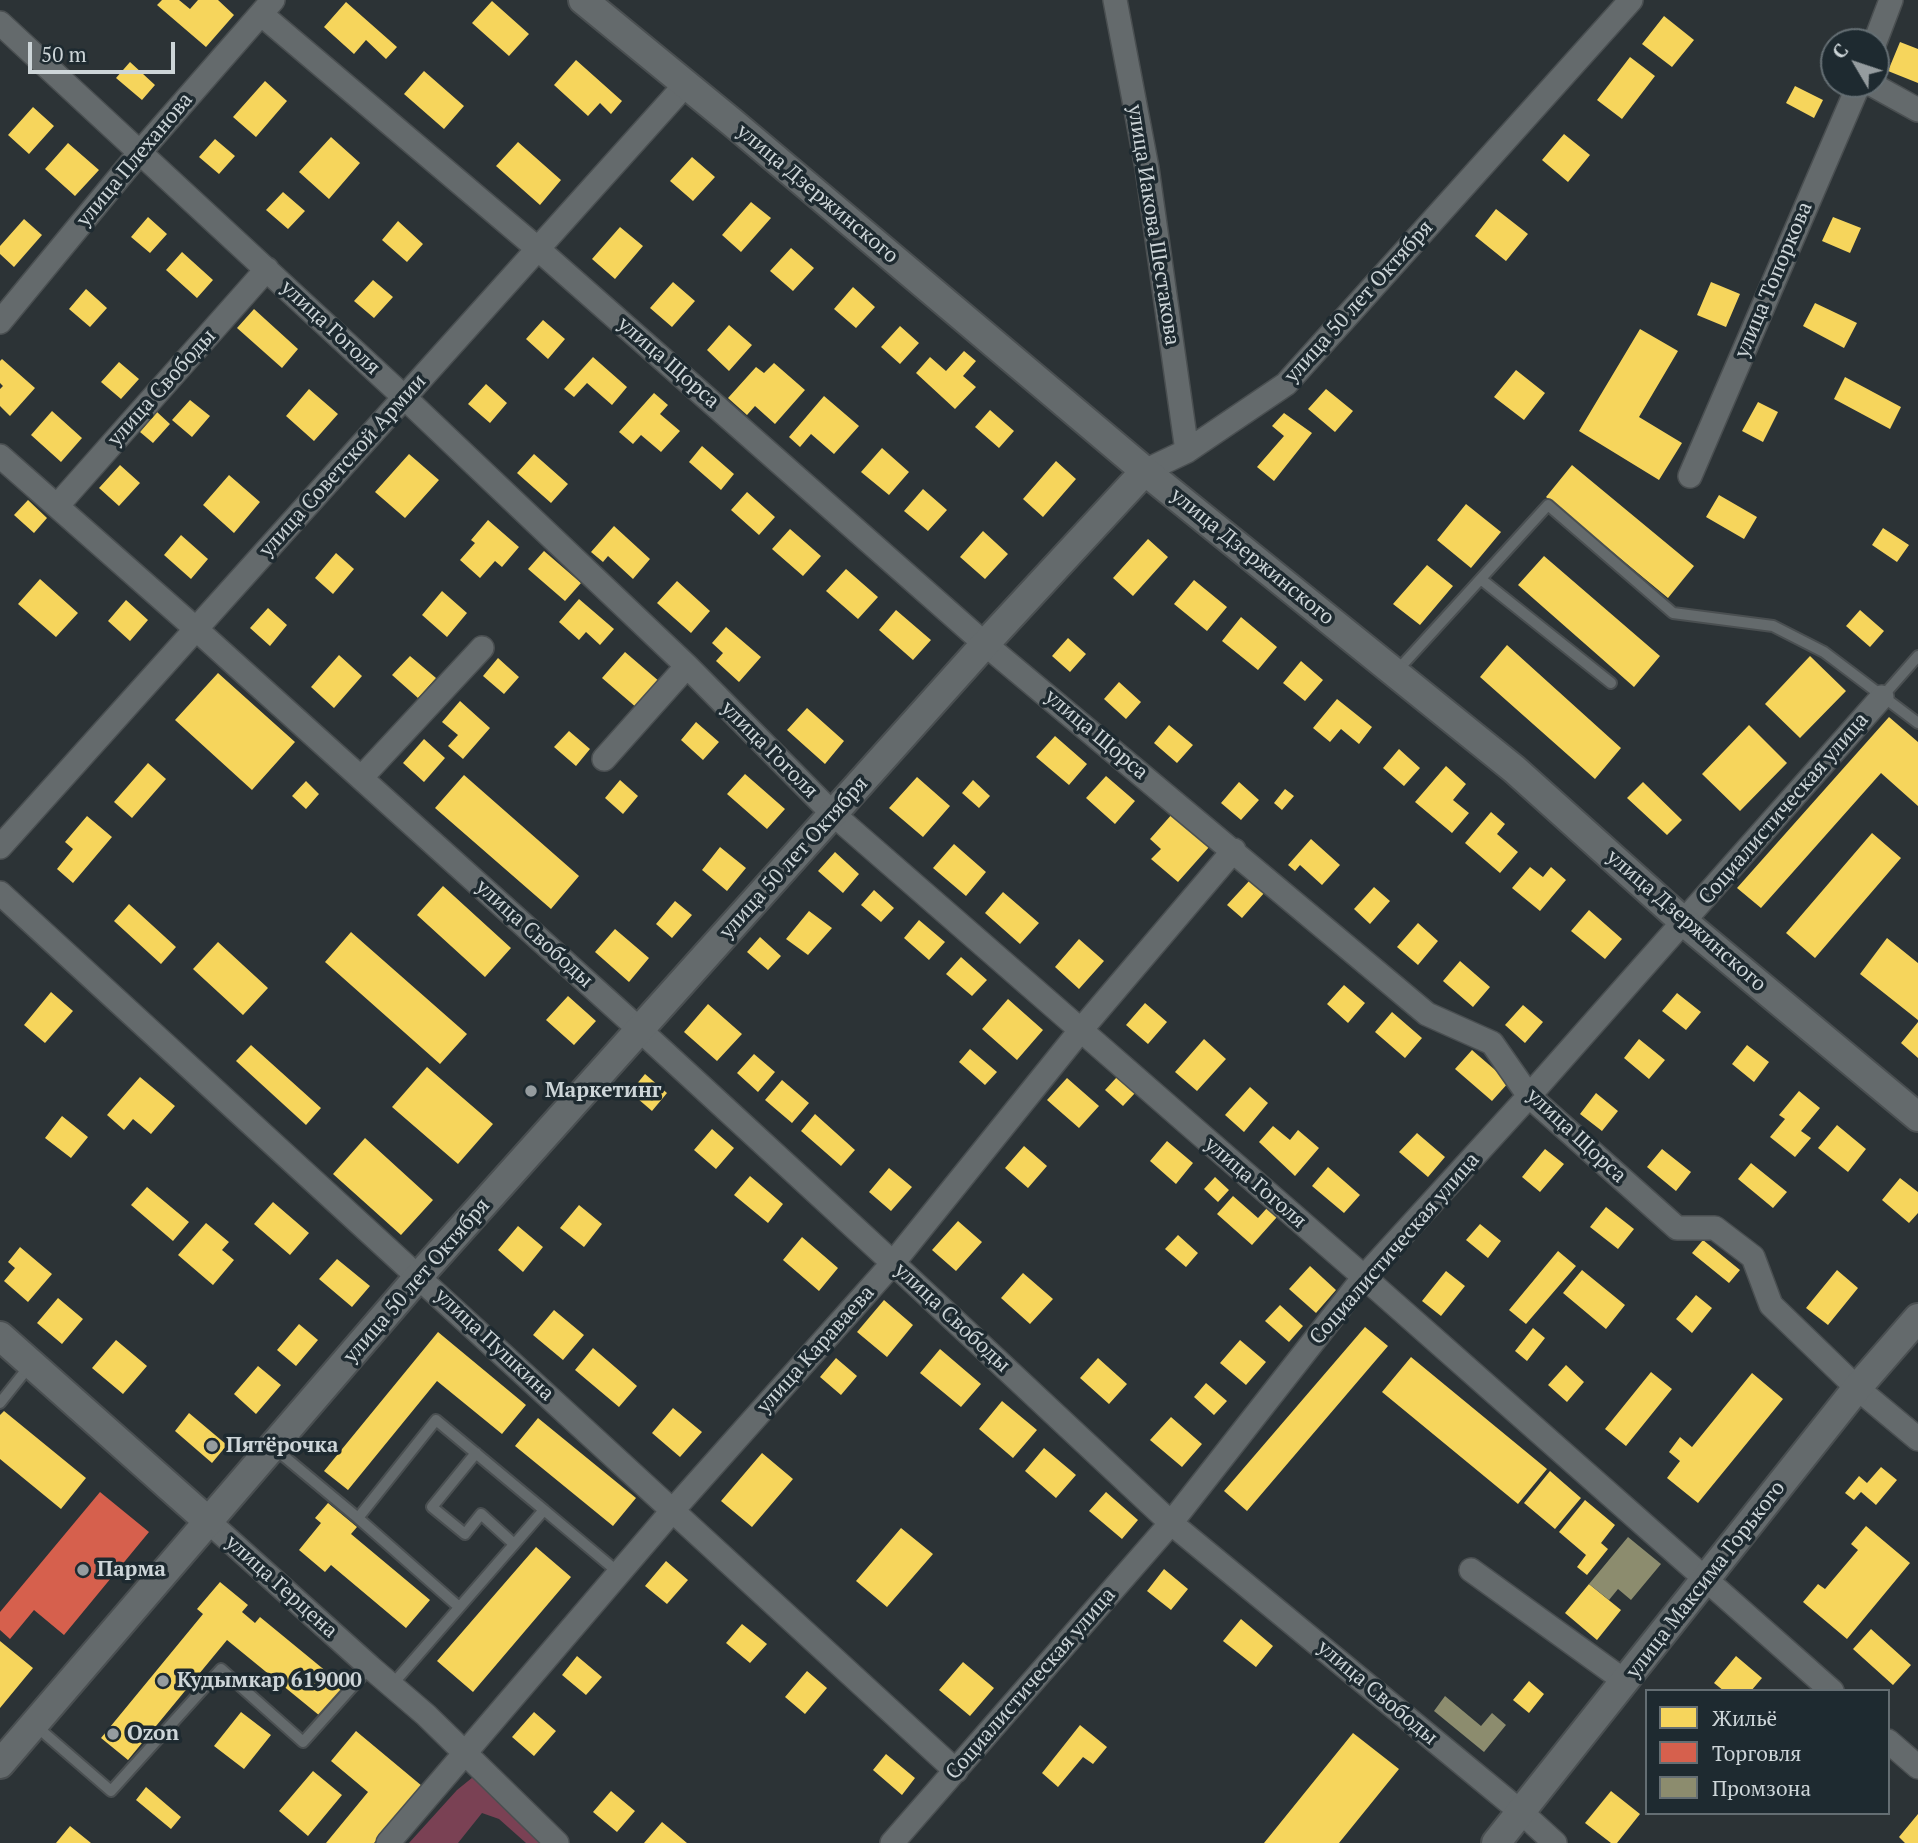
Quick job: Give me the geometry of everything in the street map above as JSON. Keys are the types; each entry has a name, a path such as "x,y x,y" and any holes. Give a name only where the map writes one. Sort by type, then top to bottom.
{"street":[{"name":"улица Дзержинского","path":"583,0 1144,471 1514,769 1684,922 1918,1117"},
{"name":"улица Иакова Шестакова","path":"1115,0 1147,168 1187,451"},
{"name":"улица 50 лет Октября","path":"0,1764 419,1276 985,644 1144,471 1187,451 1286,384 1631,0"},
{"path":"1880,28 1891,0"},
{"name":"улица Плеханова","path":"0,322 141,151 267,7"},
{"name":"улица Щорса","path":"267,7 985,644 1427,1014 1492,1043 1529,1096 1677,1228 1715,1228 1753,1257 1771,1306 1857,1388 1918,1439"},
{"name":"улица Гоголя","path":"0,23 404,397 687,666 833,814 1364,1277 1830,1689"},
{"name":"улица Советской Армии","path":"0,847 686,85"},
{"path":"1890,95 1918,110"},
{"name":"улица Топоркова","path":"1689,476 1853,98"},
{"name":"улица Свободы","path":"57,506 267,269"},
{"name":"улица Свободы","path":"0,456 640,1030 1171,1523 1555,1843"},
{"path":"361,778 482,648"},
{"path":"604,759 687,666"},
{"name":"Социалистическая улица","path":"891,1843 1171,1523 1364,1277 1529,1096 1882,697"},
{"name":"улица Караваева","path":"388,1843 673,1510 894,1263 1080,1031 1234,850"},
{"name":"улица Пушкина","path":"0,893 956,1771"},
{"name":"улица Максима Горького","path":"1496,1843 1857,1388 1918,1318"},
{"name":"улица Герцена","path":"0,1336 370,1668 426,1715 557,1843"},
{"path":"1471,1570 1626,1682"},
{"path":"1890,1743 1918,1767"}],"lane":[{"path":"1395,673 1548,505 1673,613 1773,626 1824,652 1918,723"},
{"path":"1482,580 1611,683"},
{"path":"1882,697 1918,656"},
{"path":"0,1403 31,1364"},
{"path":"358,1518 436,1420 619,1573"},
{"path":"273,1447 459,1607"},
{"path":"476,1453 432,1507 465,1534 481,1514 514,1544"},
{"path":"391,1686 544,1510"},
{"path":"34,1724 111,1791 221,1669 303,1742 370,1668"}],"shaded area":[{"path":"478,1773 551,1843 526,1843 499,1819 482,1813 458,1843 409,1843 457,1790"}],"building: Жильё":[{"path":"162,0 179,0 190,9 198,0 218,0 234,15 206,47 157,5"},
{"path":"492,1 529,34 509,56 472,23"},
{"path":"346,2 397,47 386,59 366,40 354,54 324,27"},
{"path":"1664,16 1694,40 1672,67 1642,44"},
{"path":"1900,42 1918,49 1918,83 1890,72"},
{"path":"1630,57 1655,76 1622,119 1597,100"},
{"path":"576,60 622,101 611,114 600,103 588,116 554,85"},
{"path":"130,62 155,85 142,100 116,78"},
{"path":"424,71 464,106 444,129 404,94"},
{"path":"265,81 287,101 256,137 233,117"},
{"path":"1795,86 1823,100 1814,118 1786,103"},
{"path":"33,107 54,126 29,154 8,135"},
{"path":"1564,134 1590,155 1568,182 1542,160"},
{"path":"331,137 360,163 329,199 299,172"},
{"path":"215,139 235,156 219,174 199,157"},
{"path":"518,142 561,180 540,205 496,166"},
{"path":"68,143 99,170 75,196 45,169"},
{"path":"692,157 715,177 693,201 670,181"},
{"path":"283,192 305,211 288,229 266,210"},
{"path":"751,202 771,218 741,252 722,235"},
{"path":"1496,209 1528,234 1506,261 1475,236"},
{"path":"148,217 167,234 150,253 131,237"},
{"path":"1833,217 1861,228 1850,253 1822,241"},
{"path":"24,219 42,235 14,267 0,254 0,246"},
{"path":"398,221 423,244 407,262 382,240"},
{"path":"620,227 643,246 615,279 592,259"},
{"path":"791,248 814,268 793,291 770,271"},
{"path":"182,252 213,280 197,298 166,270"},
{"path":"373,280 393,297 374,318 354,301"},
{"path":"673,282 695,301 672,327 650,308"},
{"path":"1711,282 1740,294 1726,327 1697,315"},
{"path":"853,287 875,307 856,328 834,309"},
{"path":"86,289 107,308 90,327 69,309"},
{"path":"1815,303 1857,323 1844,348 1803,326"},
{"path":"254,309 298,349 282,368 237,328"},
{"path":"543,320 565,339 548,359 526,339"},
{"path":"729,325 752,345 729,371 707,350"},
{"path":"900,326 919,343 900,364 881,347"},
{"path":"1640,329 1678,351 1639,417 1682,443 1659,480 1579,431"},
{"path":"964,351 976,361 963,376 976,387 955,409 916,373 930,357 946,371"},
{"path":"593,357 627,387 612,405 587,383 574,397 564,389"},
{"path":"2,359 35,388 10,416 0,406 0,389 3,386 0,383"},
{"path":"119,362 139,379 121,399 101,382"},
{"path":"774,363 805,390 775,424 755,406 747,415 728,398 756,367 764,373"},
{"path":"1516,370 1545,393 1524,420 1494,397"},
{"path":"1845,377 1901,407 1890,429 1834,399"},
{"path":"486,384 507,403 490,423 468,404"},
{"path":"309,389 338,414 314,441 286,416"},
{"path":"1326,389 1353,411 1335,432 1308,409"},
{"path":"654,393 668,405 660,414 680,431 661,452 641,435 633,444 619,432"},
{"path":"824,396 859,426 834,454 811,434 800,447 789,437"},
{"path":"190,400 210,416 192,437 172,420"},
{"path":"1758,402 1778,412 1763,442 1742,431"},
{"path":"990,410 1014,431 999,448 975,427"},
{"path":"52,411 82,438 61,462 31,435"},
{"path":"157,412 170,424 153,443 140,432"},
{"path":"1284,413 1312,433 1274,481 1257,467 1284,436 1272,426"},
{"path":"702,446 734,474 721,490 689,462"},
{"path":"882,448 909,472 889,495 861,472"},
{"path":"409,454 439,480 405,518 375,492"},
{"path":"534,454 568,484 551,503 517,473"},
{"path":"1056,461 1076,479 1043,517 1023,499"},
{"path":"120,465 140,483 119,506 99,488"},
{"path":"1572,465 1694,566 1668,598 1546,497"},
{"path":"229,475 260,502 234,533 203,505"},
{"path":"923,489 947,510 928,531 904,511"},
{"path":"747,492 775,517 759,535 731,510"},
{"path":"1719,495 1757,517 1744,539 1706,517"},
{"path":"28,500 47,518 34,533 14,515"},
{"path":"1466,504 1501,532 1471,568 1437,540"},
{"path":"488,520 519,547 502,567 495,561 480,578 460,560 475,543 471,540"},
{"path":"614,526 650,559 633,579 608,556 603,562 591,552"},
{"path":"1883,528 1909,545 1897,562 1872,545"},
{"path":"790,529 821,556 803,576 772,549"},
{"path":"983,531 1008,554 985,579 960,557"},
{"path":"181,535 208,559 191,579 164,555"},
{"path":"1148,539 1168,557 1133,596 1113,578"},
{"path":"544,551 581,583 565,601 528,569"},
{"path":"336,553 354,569 333,594 315,578"},
{"path":"1544,556 1660,656 1634,687 1518,585"},
{"path":"1427,565 1453,586 1420,625 1393,604"},
{"path":"846,569 878,597 858,619 826,591"},
{"path":"40,579 78,613 56,637 18,604"},
{"path":"1194,580 1227,607 1207,631 1174,604"},
{"path":"677,581 710,611 691,633 657,603"},
{"path":"442,591 467,613 447,637 422,615"},
{"path":"579,599 614,629 600,645 586,632 579,640 559,622"},
{"path":"126,600 148,620 130,641 108,621"},
{"path":"268,608 287,625 270,646 250,628"},
{"path":"896,610 931,640 913,660 879,630"},
{"path":"1860,610 1884,631 1870,647 1846,626"},
{"path":"1241,617 1277,647 1258,670 1222,641"},
{"path":"726,627 761,657 739,682 716,661 723,653 712,643"},
{"path":"1068,638 1086,654 1070,672 1052,656"},
{"path":"1507,645 1621,748 1595,779 1480,677"},
{"path":"625,652 660,682 637,708 602,678"},
{"path":"339,655 362,676 334,708 311,687"},
{"path":"410,656 436,678 418,698 392,675"},
{"path":"1810,656 1846,691 1800,738 1765,704"},
{"path":"498,658 519,677 504,694 483,676"},
{"path":"1301,661 1323,680 1305,701 1283,683"},
{"path":"218,673 295,742 252,790 175,720"},
{"path":"1119,682 1141,702 1126,719 1104,699"},
{"path":"1337,699 1372,727 1359,744 1341,729 1330,742 1313,728"},
{"path":"460,701 490,728 463,759 448,746 458,735 442,722"},
{"path":"807,708 844,741 825,764 787,730"},
{"path":"1889,717 1918,742 1918,806 1881,773 1761,908 1737,888"},
{"path":"696,722 719,742 703,760 681,740"},
{"path":"1169,725 1193,745 1177,763 1154,743"},
{"path":"1749,725 1787,763 1740,811 1702,774"},
{"path":"569,731 590,749 576,766 554,747"},
{"path":"1055,736 1087,764 1069,785 1036,757"},
{"path":"424,739 445,758 424,782 403,763"},
{"path":"1399,749 1420,768 1404,786 1383,768"},
{"path":"148,763 166,779 132,818 114,802"},
{"path":"1446,766 1466,784 1453,800 1469,813 1452,833 1415,802"},
{"path":"745,774 785,809 767,829 727,794"},
{"path":"464,775 579,876 551,909 435,808"},
{"path":"1106,776 1135,801 1115,824 1086,798"},
{"path":"917,777 950,806 923,837 889,808"},
{"path":"620,780 638,796 623,814 605,798"},
{"path":"973,780 990,796 979,808 962,793"},
{"path":"306,781 319,794 306,809 292,796"},
{"path":"1239,782 1259,800 1241,820 1221,803"},
{"path":"1643,782 1682,820 1667,835 1627,798"},
{"path":"1285,789 1294,796 1282,810 1274,803"},
{"path":"1491,812 1505,824 1497,834 1518,852 1500,873 1465,843"},
{"path":"1173,813 1210,846 1178,882 1151,859 1161,849 1150,839"},
{"path":"87,816 112,837 73,883 57,869 73,849 65,842"},
{"path":"1872,833 1901,858 1815,958 1786,933"},
{"path":"1311,839 1340,865 1322,885 1300,865 1295,871 1288,865"},
{"path":"954,844 986,872 966,896 933,868"},
{"path":"720,847 746,868 727,891 702,870"},
{"path":"835,852 859,874 843,893 818,871"},
{"path":"1530,867 1543,877 1551,867 1566,880 1540,911 1512,888"},
{"path":"1250,880 1265,892 1242,918 1227,905"},
{"path":"443,886 511,948 485,977 417,915"},
{"path":"1374,887 1390,901 1370,924 1354,909"},
{"path":"874,890 894,908 881,922 861,905"},
{"path":"1003,892 1039,923 1020,944 985,913"},
{"path":"675,901 692,915 672,938 656,924"},
{"path":"129,904 176,947 161,964 114,921"},
{"path":"1589,910 1622,939 1605,959 1571,931"},
{"path":"809,911 832,928 808,955 786,939"},
{"path":"919,920 945,942 929,960 904,938"},
{"path":"1418,923 1438,941 1418,965 1397,947"},
{"path":"615,929 649,958 629,982 595,952"},
{"path":"351,932 467,1034 440,1064 325,962"},
{"path":"760,937 781,956 768,970 747,952"},
{"path":"1887,938 1918,963 1918,1020 1860,974"},
{"path":"1079,939 1104,961 1079,989 1055,967"},
{"path":"218,942 268,988 243,1015 193,969"},
{"path":"961,957 987,980 972,996 946,974"},
{"path":"1460,961 1490,987 1473,1007 1443,981"},
{"path":"1344,985 1365,1003 1348,1023 1327,1004"},
{"path":"51,992 73,1011 45,1043 24,1025"},
{"path":"1677,993 1701,1012 1686,1030 1662,1011"},
{"path":"568,996 596,1021 574,1045 546,1020"},
{"path":"1008,999 1043,1030 1017,1060 982,1029"},
{"path":"1145,1003 1167,1022 1148,1044 1126,1025"},
{"path":"708,1004 742,1034 717,1061 684,1032"},
{"path":"1523,1005 1543,1022 1525,1043 1505,1025"},
{"path":"1392,1012 1422,1038 1405,1058 1375,1032"},
{"path":"1918,1022 1918,1058 1901,1043"},
{"path":"1204,1039 1226,1059 1197,1091 1175,1072"},
{"path":"1639,1039 1665,1060 1649,1079 1624,1058"},
{"path":"251,1045 321,1108 306,1125 236,1061"},
{"path":"1747,1045 1769,1062 1754,1082 1732,1064"},
{"path":"970,1049 997,1072 985,1085 959,1062"},
{"path":"1472,1050 1509,1082 1492,1101 1455,1069"},
{"path":"754,1054 775,1072 758,1092 737,1073"},
{"path":"427,1067 493,1124 458,1164 392,1107"},
{"path":"645,1074 667,1093 652,1111 630,1092"},
{"path":"140,1077 175,1106 151,1134 133,1119 124,1130 107,1115"},
{"path":"1117,1077 1135,1093 1123,1106 1105,1090"},
{"path":"1067,1078 1099,1106 1079,1128 1047,1100"},
{"path":"782,1080 809,1103 792,1123 765,1100"},
{"path":"1250,1087 1268,1103 1244,1132 1225,1115"},
{"path":"1799,1091 1820,1108 1801,1131 1811,1138 1795,1157 1770,1137 1785,1119 1779,1115"},
{"path":"1596,1093 1618,1111 1602,1131 1580,1114"},
{"path":"815,1114 855,1150 841,1166 801,1131"},
{"path":"62,1116 88,1137 71,1158 45,1138"},
{"path":"1837,1125 1866,1149 1848,1172 1818,1148"},
{"path":"1273,1126 1290,1140 1298,1130 1319,1148 1295,1176 1259,1142"},
{"path":"712,1129 734,1148 716,1169 694,1150"},
{"path":"1417,1133 1445,1157 1428,1177 1399,1152"},
{"path":"365,1138 433,1200 401,1235 333,1174"},
{"path":"1167,1141 1193,1163 1176,1184 1150,1161"},
{"path":"1024,1146 1047,1166 1028,1188 1005,1168"},
{"path":"1545,1149 1564,1164 1540,1192 1522,1177"},
{"path":"1662,1149 1691,1172 1676,1191 1647,1167"},
{"path":"1751,1163 1787,1192 1773,1208 1738,1179"},
{"path":"1328,1167 1360,1195 1344,1213 1312,1186"},
{"path":"889,1168 912,1187 891,1211 869,1192"},
{"path":"750,1176 783,1204 768,1223 734,1195"},
{"path":"1215,1177 1229,1190 1218,1202 1204,1189"},
{"path":"1900,1178 1918,1192 1918,1213 1909,1223 1882,1200"},
{"path":"147,1187 189,1222 173,1241 131,1205"},
{"path":"1233,1196 1258,1218 1267,1208 1277,1217 1252,1245 1217,1214"},
{"path":"273,1202 309,1233 290,1255 254,1224"},
{"path":"579,1205 602,1224 584,1247 560,1228"},
{"path":"1606,1207 1634,1229 1618,1249 1590,1227"},
{"path":"958,1221 982,1242 956,1271 932,1250"},
{"path":"206,1223 229,1242 222,1250 234,1260 213,1285 178,1255"},
{"path":"1480,1224 1501,1241 1488,1258 1466,1240"},
{"path":"518,1226 543,1247 523,1272 498,1250"},
{"path":"1178,1235 1198,1253 1186,1267 1165,1249"},
{"path":"802,1237 838,1268 819,1291 783,1260"},
{"path":"1703,1240 1740,1270 1729,1283 1692,1253"},
{"path":"20,1247 52,1274 28,1302 4,1281 15,1268 8,1262"},
{"path":"1558,1251 1576,1266 1526,1324 1509,1310"},
{"path":"337,1259 370,1286 352,1307 319,1279"},
{"path":"1310,1266 1336,1290 1316,1313 1289,1289"},
{"path":"1582,1270 1625,1305 1606,1329 1563,1293"},
{"path":"1837,1270 1858,1288 1828,1325 1806,1308"},
{"path":"1446,1271 1465,1286 1441,1316 1422,1301"},
{"path":"1023,1273 1053,1299 1030,1324 1001,1298"},
{"path":"1696,1295 1712,1308 1692,1333 1676,1319"},
{"path":"58,1298 83,1319 62,1344 37,1323"},
{"path":"884,1300 913,1325 887,1357 857,1332"},
{"path":"1280,1305 1303,1326 1289,1342 1265,1321"},
{"path":"554,1310 584,1335 563,1360 533,1335"},
{"path":"299,1324 318,1340 296,1366 277,1350"},
{"path":"1365,1327 1388,1346 1247,1511 1224,1491"},
{"path":"1533,1328 1545,1338 1527,1361 1515,1351"},
{"path":"438,1332 526,1405 502,1434 437,1381 348,1490 324,1471"},
{"path":"116,1340 147,1366 123,1394 92,1368"},
{"path":"1240,1340 1266,1362 1246,1385 1220,1363"},
{"path":"593,1348 637,1386 619,1407 575,1370"},
{"path":"940,1349 981,1384 961,1407 920,1373"},
{"path":"1411,1357 1547,1469 1518,1504 1382,1392"},
{"path":"836,1358 857,1376 841,1395 820,1377"},
{"path":"1098,1358 1127,1384 1109,1404 1080,1378"},
{"path":"1566,1365 1584,1382 1567,1402 1548,1385"},
{"path":"258,1366 281,1385 256,1414 234,1394"},
{"path":"1651,1372 1672,1389 1626,1446 1605,1429"},
{"path":"1752,1373 1783,1399 1698,1503 1667,1478 1680,1461 1669,1452 1680,1437 1692,1447"},
{"path":"1206,1383 1227,1401 1214,1415 1194,1397"},
{"path":"1002,1401 1037,1430 1013,1458 979,1429"},
{"path":"673,1408 702,1432 680,1457 652,1433"},
{"path":"4,1411 86,1478 61,1509 0,1459 0,1415"},
{"path":"189,1413 227,1445 212,1463 175,1431"},
{"path":"1171,1417 1202,1444 1182,1467 1150,1440"},
{"path":"538,1418 636,1498 613,1526 515,1446"},
{"path":"1044,1448 1076,1475 1056,1498 1025,1471"},
{"path":"762,1453 793,1479 752,1527 721,1501"},
{"path":"1881,1467 1897,1480 1876,1505 1861,1492 1854,1500 1845,1493 1859,1476 1867,1483"},
{"path":"1550,1471 1581,1498 1555,1529 1524,1503"},
{"path":"1106,1492 1138,1520 1122,1539 1089,1511"},
{"path":"1585,1500 1615,1525 1601,1543 1608,1549 1587,1575 1577,1567 1586,1555 1559,1532"},
{"path":"328,1503 357,1527 351,1534 430,1600 406,1628 331,1565 325,1572 299,1550 321,1523 315,1518"},
{"path":"1866,1526 1910,1563 1847,1639 1803,1602 1818,1584 1825,1589 1858,1550 1851,1544"},
{"path":"901,1528 933,1554 887,1607 856,1581"},
{"path":"536,1547 571,1577 473,1692 437,1661"},
{"path":"666,1561 688,1580 667,1604 645,1586"},
{"path":"1164,1569 1188,1589 1171,1610 1147,1591"},
{"path":"220,1582 248,1605 242,1612 255,1623 260,1617 344,1686 320,1716 227,1640 128,1760 101,1738 203,1614 197,1609"},
{"path":"1589,1584 1621,1610 1597,1640 1565,1613"},
{"path":"1241,1619 1273,1646 1256,1667 1223,1641"},
{"path":"742,1624 767,1644 750,1663 726,1643"},
{"path":"1871,1629 1911,1665 1893,1685 1853,1649"},
{"path":"0,1641 33,1668 0,1708"},
{"path":"577,1656 602,1677 586,1695 562,1675"},
{"path":"1736,1656 1762,1678 1753,1689 1722,1689 1714,1683"},
{"path":"963,1662 994,1688 970,1716 939,1690"},
{"path":"807,1671 827,1688 805,1714 785,1697"},
{"path":"1529,1681 1544,1694 1529,1713 1513,1700"},
{"path":"241,1712 271,1735 244,1769 214,1746"},
{"path":"534,1712 556,1731 534,1756 512,1737"},
{"path":"1080,1725 1107,1747 1093,1764 1083,1757 1058,1787 1042,1773"},
{"path":"356,1731 422,1786 374,1843 326,1843 368,1792 331,1761"},
{"path":"1353,1733 1399,1769 1339,1843 1264,1843"},
{"path":"886,1754 915,1778 902,1795 873,1770"},
{"path":"313,1771 342,1795 308,1836 279,1811"},
{"path":"146,1787 181,1817 171,1829 136,1800"},
{"path":"611,1791 635,1811 617,1832 593,1812"},
{"path":"1611,1791 1640,1814 1617,1843 1611,1843 1585,1823"},
{"path":"1918,1814 1918,1843 1905,1843 1899,1837"},
{"path":"662,1822 687,1843 644,1843"},
{"path":"70,1826 91,1843 56,1843"}],"building: Торговля":[{"path":"100,1492 149,1532 64,1635 34,1610 10,1639 0,1630 0,1612"}],"building: Промзона":[{"path":"1628,1537 1661,1564 1631,1600 1618,1589 1609,1600 1589,1584"},
{"path":"1445,1696 1481,1726 1492,1713 1506,1725 1484,1752 1434,1711"}],"place":[{"name":"Маркетинг","path":"531,1091"},
{"name":"Пятёрочка","path":"212,1446"},
{"name":"Парма","path":"83,1570"},
{"name":"Кудымкар 619000","path":"163,1681"},
{"name":"Ozon","path":"113,1734"}]}
